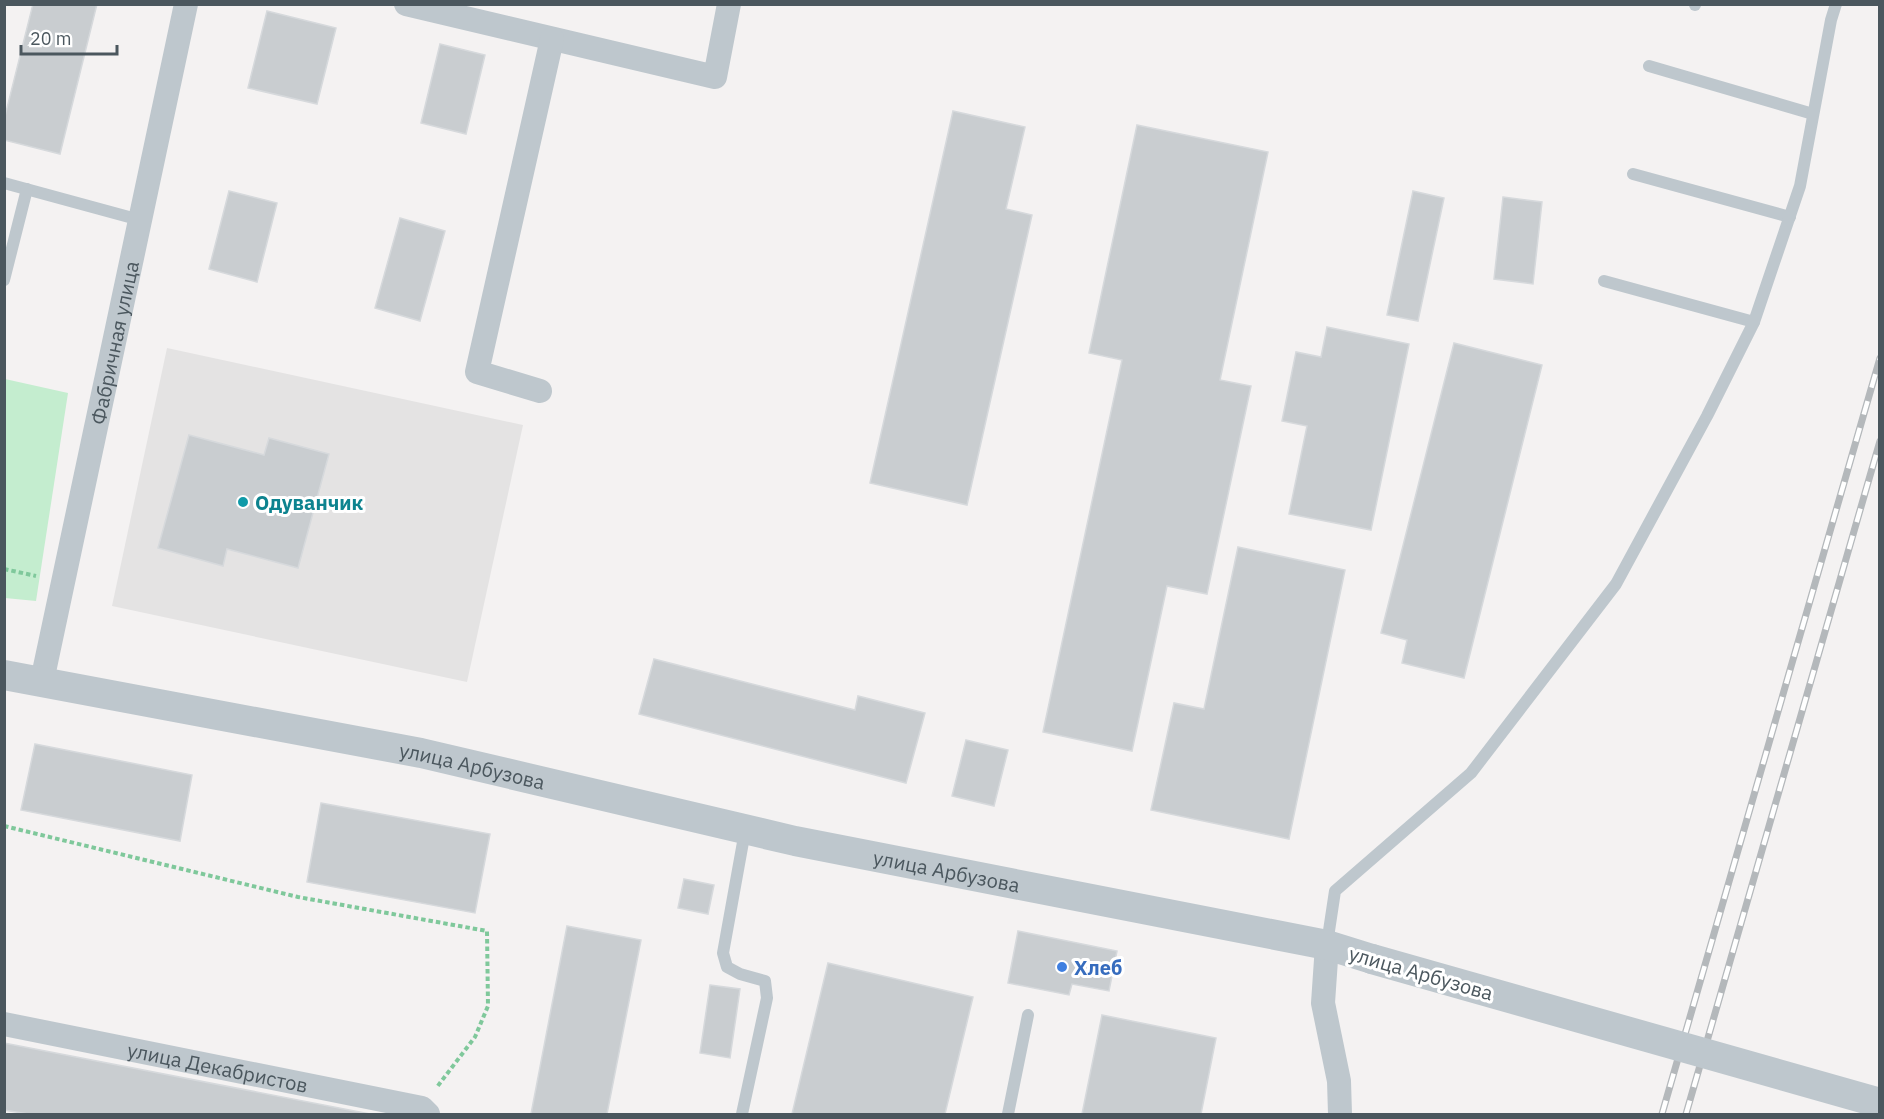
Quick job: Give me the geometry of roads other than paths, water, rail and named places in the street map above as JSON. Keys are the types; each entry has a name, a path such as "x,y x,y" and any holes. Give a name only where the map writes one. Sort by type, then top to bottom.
{"street":[{"name":"Фабричная улица","path":"42,681 186,4"},
{"path":"406,4 715,76 729,4"},
{"path":"540,391 477,372 552,39"},
{"name":"улица Арбузова","path":"4,675 421,753 795,841 1327,945 1880,1104"},
{"path":"1327,945 1323,1003 1339,1081 1340,1114"},
{"name":"улица Декабристов","path":"4,1024 425,1111"}],"lane":[{"path":"1327,945 1335,891 1471,773 1616,584 1707,416 1754,322 1800,186 1831,20 1836,4"},
{"path":"1649,66 1813,114"},
{"path":"1633,174 1790,217"},
{"path":"4,183 140,220"},
{"path":"4,280 27,189"},
{"path":"1604,281 1754,322"},
{"path":"742,1114 767,998 765,981 740,974 727,967 723,953 746,829"},
{"path":"1008,1114 1028,1015"}],"railway":[{"path":"1662,1114 1880,358"},
{"path":"1686,1114 1880,441"}],"place":[{"name":"Одуванчик","path":"243,502"},
{"name":"Хлеб","path":"1062,967"}]}
